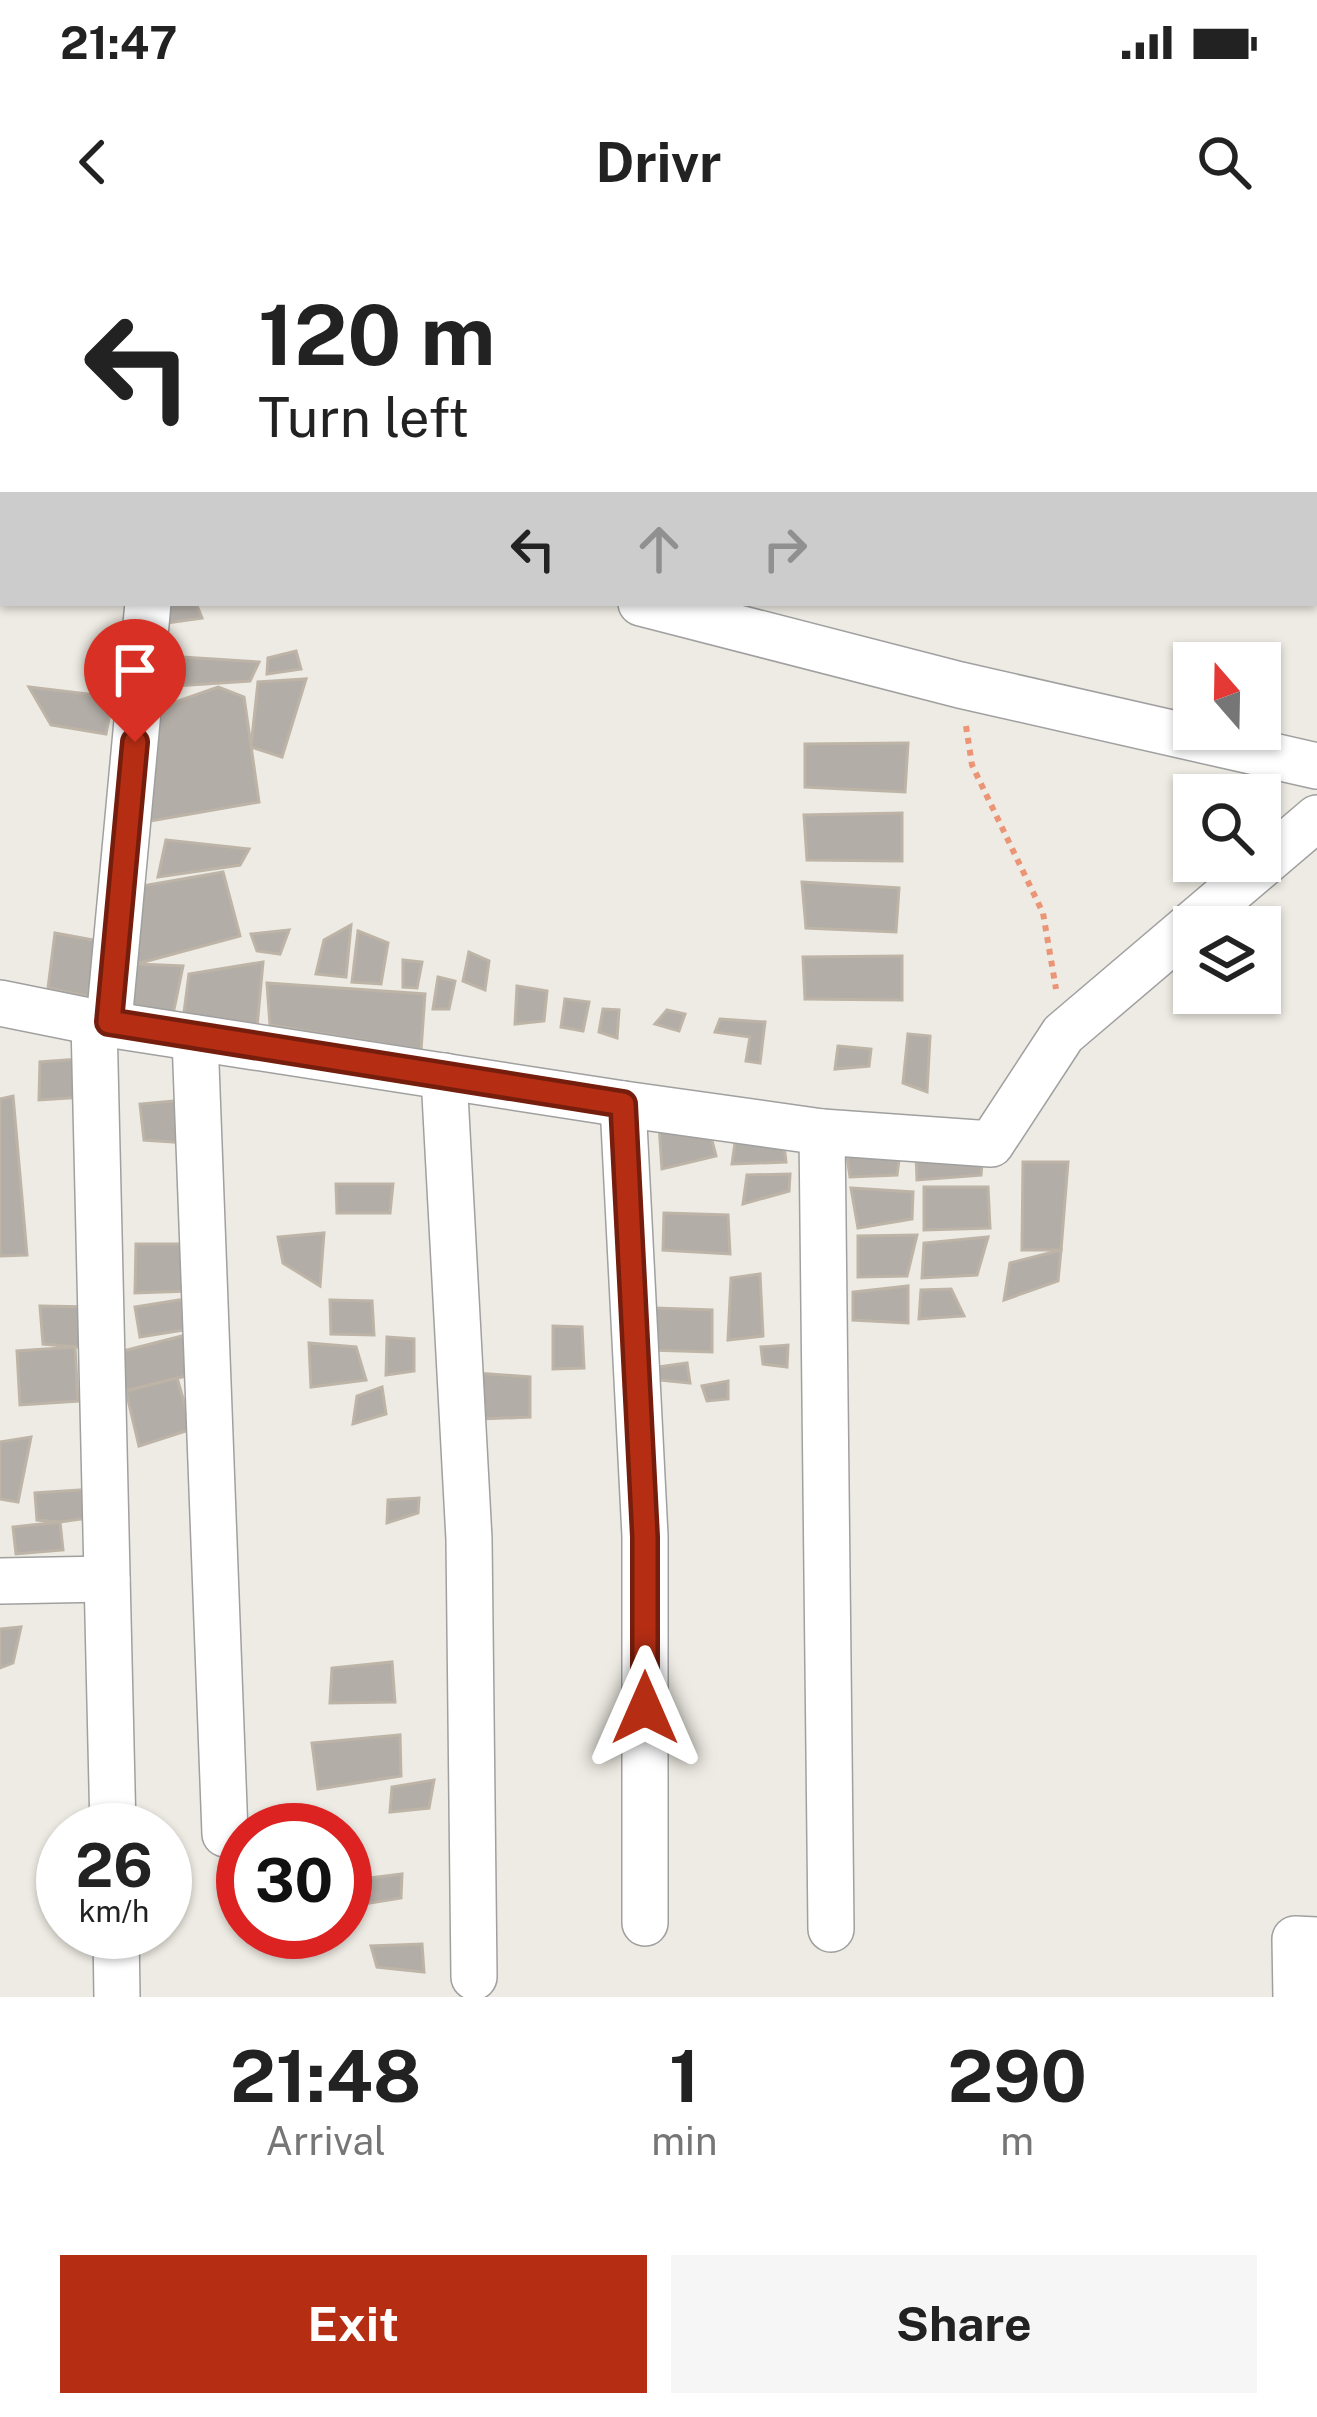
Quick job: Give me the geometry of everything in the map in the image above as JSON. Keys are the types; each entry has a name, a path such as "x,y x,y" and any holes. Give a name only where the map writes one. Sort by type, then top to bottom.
{"street":[{"path":"112,1803 101,1022 148,606"},
{"path":"653,606 960,685 1317,766"},
{"path":"0,1003 623,1104 822,1132 991,1144 1064,1034 1317,818"},
{"path":"195,1038 224,1803"},
{"path":"444,1076 469,1539 474,1977"},
{"path":"623,1104 645,1537 645,1923"},
{"path":"822,1132 831,1929"},
{"path":"0,1581 107,1579"},
{"path":"1296,1997 1294,1939 1317,1940"},
{"path":"117,1959 118,1997"}],"path":[{"path":"960,685 972,765 1042,913 1064,1034"}],"building":[{"path":"155,606 197,606 202,618 153,625"},
{"path":"296,651 301,669 267,674 268,658"},
{"path":"166,656 259,662 250,681 161,687"},
{"path":"306,679 282,757 251,747 258,682"},
{"path":"29,687 113,697 106,734 51,725"},
{"path":"218,687 244,697 259,802 139,823 155,709"},
{"path":"908,743 905,792 805,787 805,744"},
{"path":"902,813 902,861 807,860 804,815"},
{"path":"166,840 249,849 240,865 158,877"},
{"path":"223,872 240,936 136,964 131,888"},
{"path":"802,882 899,888 896,932 806,928"},
{"path":"351,925 346,977 316,974 324,940"},
{"path":"289,930 280,954 257,951 251,934"},
{"path":"358,931 388,943 381,984 352,982"},
{"path":"55,933 104,942 96,998 48,988"},
{"path":"469,952 489,961 485,990 463,981"},
{"path":"902,956 902,1000 805,999 803,957"},
{"path":"403,960 422,962 417,988 403,987"},
{"path":"263,962 257,1027 182,1028 189,974"},
{"path":"136,964 183,966 171,1024 126,1017"},
{"path":"438,977 455,981 449,1009 433,1009"},
{"path":"267,983 425,994 421,1050 270,1025"},
{"path":"517,986 547,991 544,1021 515,1024"},
{"path":"565,999 589,1002 583,1031 561,1027"},
{"path":"603,1009 619,1010 617,1038 599,1032"},
{"path":"667,1010 685,1014 679,1031 655,1024"},
{"path":"720,1019 765,1022 760,1063 746,1061 750,1037 715,1032"},
{"path":"908,1034 930,1036 927,1092 903,1083"},
{"path":"838,1046 871,1049 869,1066 835,1069"},
{"path":"79,1059 83,1097 39,1100 40,1062"},
{"path":"13,1096 27,1255 0,1256 0,1099"},
{"path":"186,1100 186,1143 144,1140 140,1104"},
{"path":"659,1125 709,1129 716,1156 662,1169"},
{"path":"736,1136 784,1145 786,1162 732,1164"},
{"path":"846,1149 900,1152 897,1175 850,1177"},
{"path":"916,1154 982,1162 981,1175 917,1180"},
{"path":"1023,1162 1068,1162 1061,1250 1022,1250"},
{"path":"790,1174 789,1191 743,1204 747,1175"},
{"path":"336,1184 393,1184 390,1213 337,1213"},
{"path":"924,1187 988,1187 990,1228 924,1230"},
{"path":"851,1188 913,1192 912,1219 858,1228"},
{"path":"664,1213 728,1215 730,1254 663,1250"},
{"path":"324,1233 320,1286 283,1263 278,1237"},
{"path":"917,1235 907,1276 858,1277 858,1236"},
{"path":"988,1237 977,1275 922,1278 924,1243"},
{"path":"136,1244 186,1244 189,1291 135,1293"},
{"path":"1061,1250 1058,1281 1004,1300 1010,1263"},
{"path":"760,1274 763,1336 728,1340 731,1278"},
{"path":"908,1286 908,1323 853,1320 853,1292"},
{"path":"951,1289 964,1316 919,1319 921,1290"},
{"path":"198,1297 202,1327 140,1337 135,1307"},
{"path":"330,1300 372,1301 374,1335 331,1334"},
{"path":"40,1306 92,1307 89,1348 43,1344"},
{"path":"654,1308 712,1310 712,1352 650,1350"},
{"path":"553,1326 582,1327 584,1368 553,1369"},
{"path":"190,1334 194,1374 117,1393 111,1354"},
{"path":"387,1337 414,1339 414,1371 386,1375"},
{"path":"309,1343 356,1347 366,1380 311,1387"},
{"path":"788,1345 787,1367 763,1364 761,1347"},
{"path":"75,1347 78,1401 20,1405 17,1351"},
{"path":"687,1363 690,1383 659,1380 658,1367"},
{"path":"476,1373 530,1377 530,1417 480,1419"},
{"path":"177,1378 192,1429 139,1446 126,1391"},
{"path":"728,1381 728,1399 707,1401 702,1386"},
{"path":"382,1387 386,1414 353,1424 357,1396"},
{"path":"31,1437 18,1502 0,1499 0,1442"},
{"path":"94,1489 95,1517 37,1520 35,1493"},
{"path":"419,1498 418,1513 387,1523 388,1500"},
{"path":"60,1522 63,1550 16,1554 13,1527"},
{"path":"21,1627 13,1663 0,1668 0,1629"},
{"path":"392,1662 395,1702 330,1703 332,1668"},
{"path":"400,1735 401,1776 318,1789 312,1743"},
{"path":"434,1780 429,1808 390,1812 392,1787"},
{"path":"402,1874 401,1898 372,1903 372,1878"},
{"path":"422,1944 424,1972 377,1967 372,1946"}],"route":[{"path":"135,742 109,1022 623,1104 645,1537 645,1708"}]}
